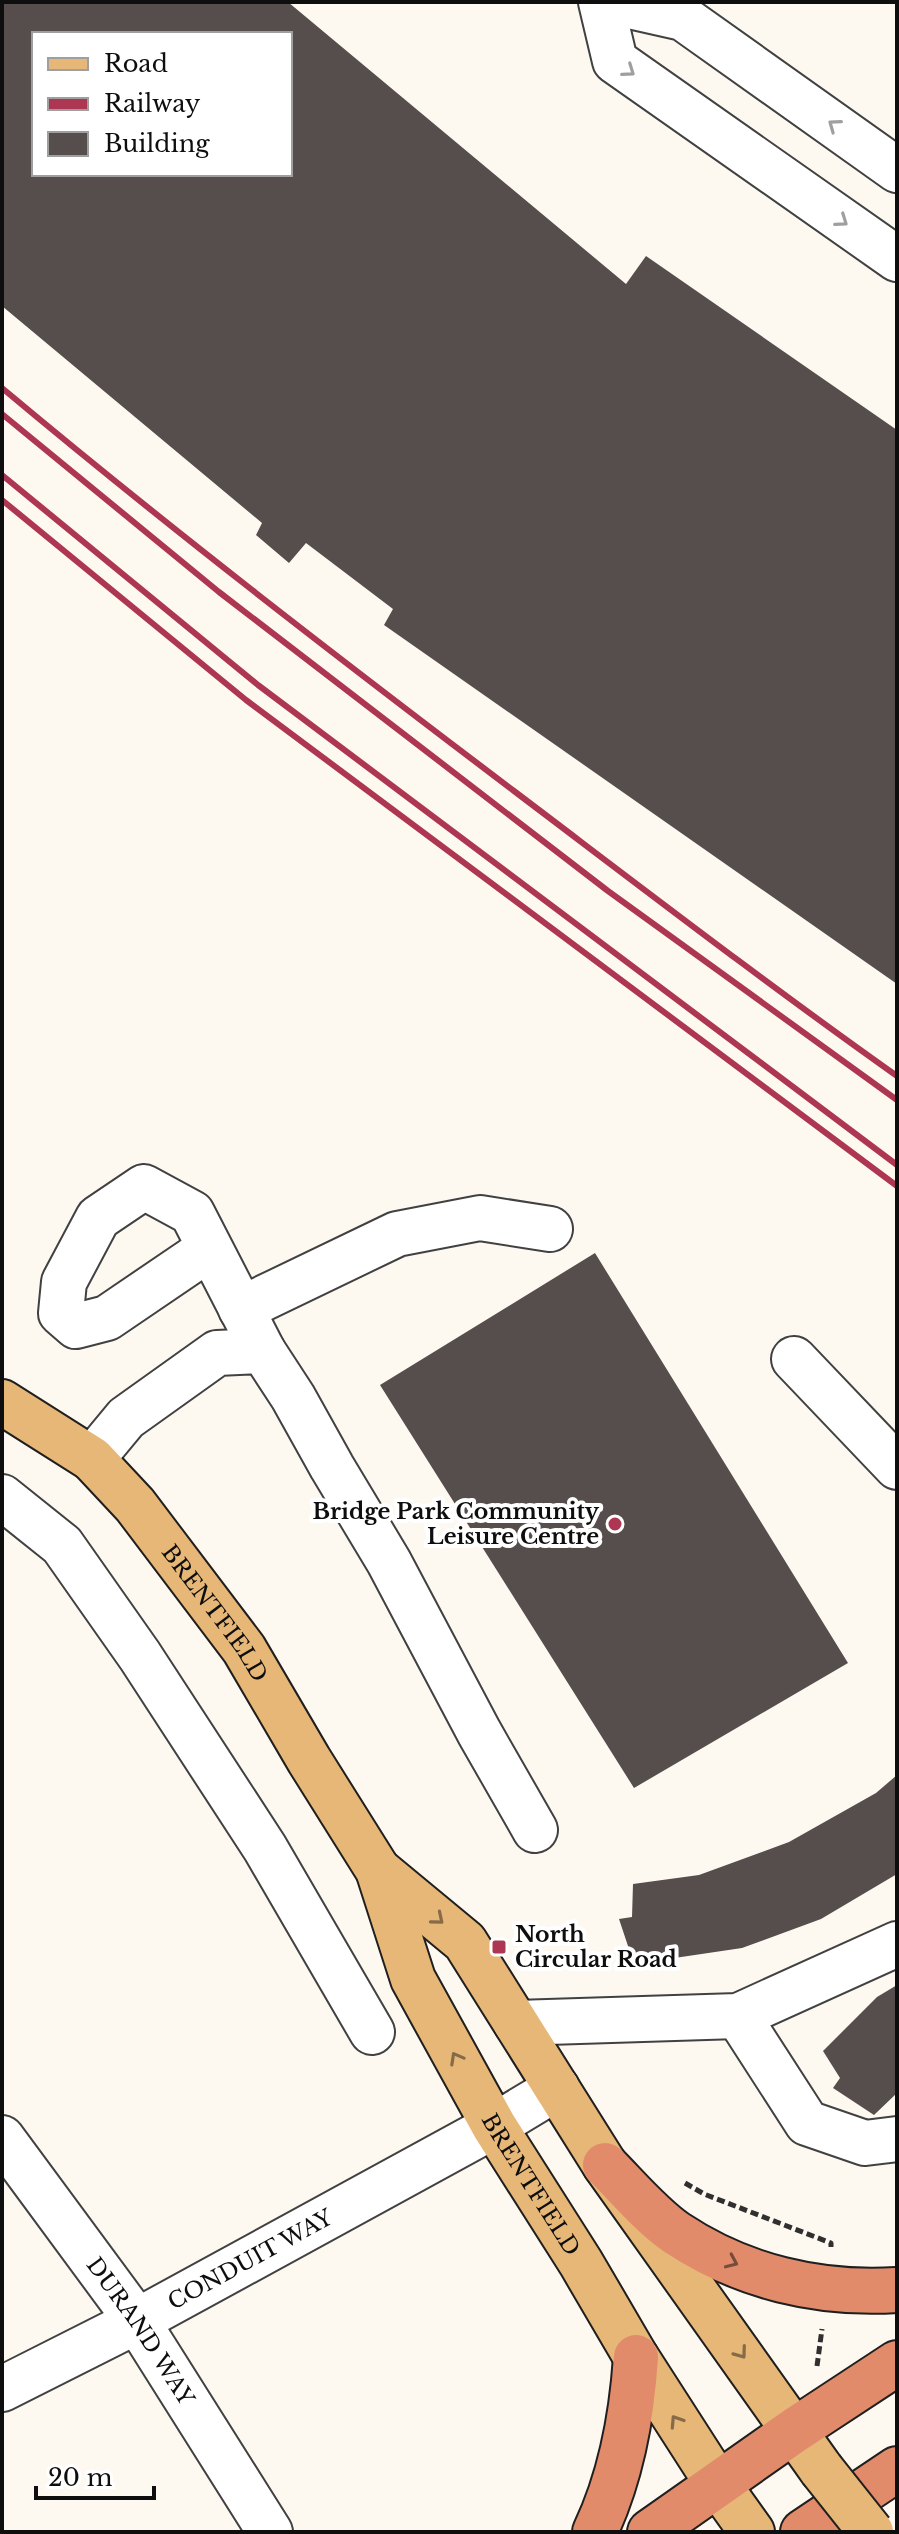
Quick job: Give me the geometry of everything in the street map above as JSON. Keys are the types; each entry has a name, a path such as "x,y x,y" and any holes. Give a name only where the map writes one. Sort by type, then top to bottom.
{"highway":[{"path":"605,2165 674,2232 734,2264 812,2288 897,2290"},
{"path":"595,2532 621,2459 633,2404 636,2357"},
{"path":"650,2532 717,2483 897,2363"},
{"path":"803,2532 897,2469"}],"main road":[{"name":"BRENTFIELD","path":"2,1402 92,1459 135,1505 244,1649 378,1870 413,1979 494,2126 636,2357 748,2526"},
{"name":"BRENTFIELD","path":"378,1870 465,1942 605,2165 821,2469 871,2532"}],"street":[{"path":"601,2 615,61 897,259"},
{"path":"612,2 683,18 897,170"},
{"path":"241,1309 397,1234 480,1218 550,1229"},
{"path":"210,1248 263,1351 389,1562 535,1830"},
{"path":"92,1459 126,1418 217,1353 263,1351"},
{"path":"794,1359 897,1467"},
{"path":"2,1497 62,1545 140,1656 265,1848 372,2032"},
{"path":"516,2023 738,2016 897,1944"},
{"path":"738,2016 807,2123 865,2143 897,2139"},
{"name":"CONDUIT WAY","path":"2,2389 137,2321 494,2126 557,2088"},
{"name":"DURAND WAY","path":"2,2138 137,2321 270,2532"}],"path":[{"path":"679,2179 704,2194 831,2243 830,2253"},
{"path":"816,2367 824,2315"}],"building":[{"path":"2,2 288,2 626,284 646,256 897,430 897,984 384,625 393,609 306,543 289,563 256,535 262,523 2,306"},
{"name":"Bridge Park Community Leisure Centre","path":"595,1253 848,1663 634,1788 380,1385"},
{"path":"897,1775 897,1874 821,1919 742,1948 634,1964 619,1919 632,1917 633,1884 699,1875 789,1842 876,1793"},
{"path":"897,1985 897,2093 874,2115 833,2088 840,2078 823,2051 877,1997"}],"railway":[{"path":"2,388 191,542 384,692 704,935 897,1076"},
{"path":"2,414 219,592 608,891 897,1100"},
{"path":"2,475 258,685 897,1165"},
{"path":"2,500 246,700 897,1186"}],"place":[{"name":"Bridge Park Community Leisure Centre","path":"615,1524"},
{"name":"North Circular Road","path":"499,1947"}]}
